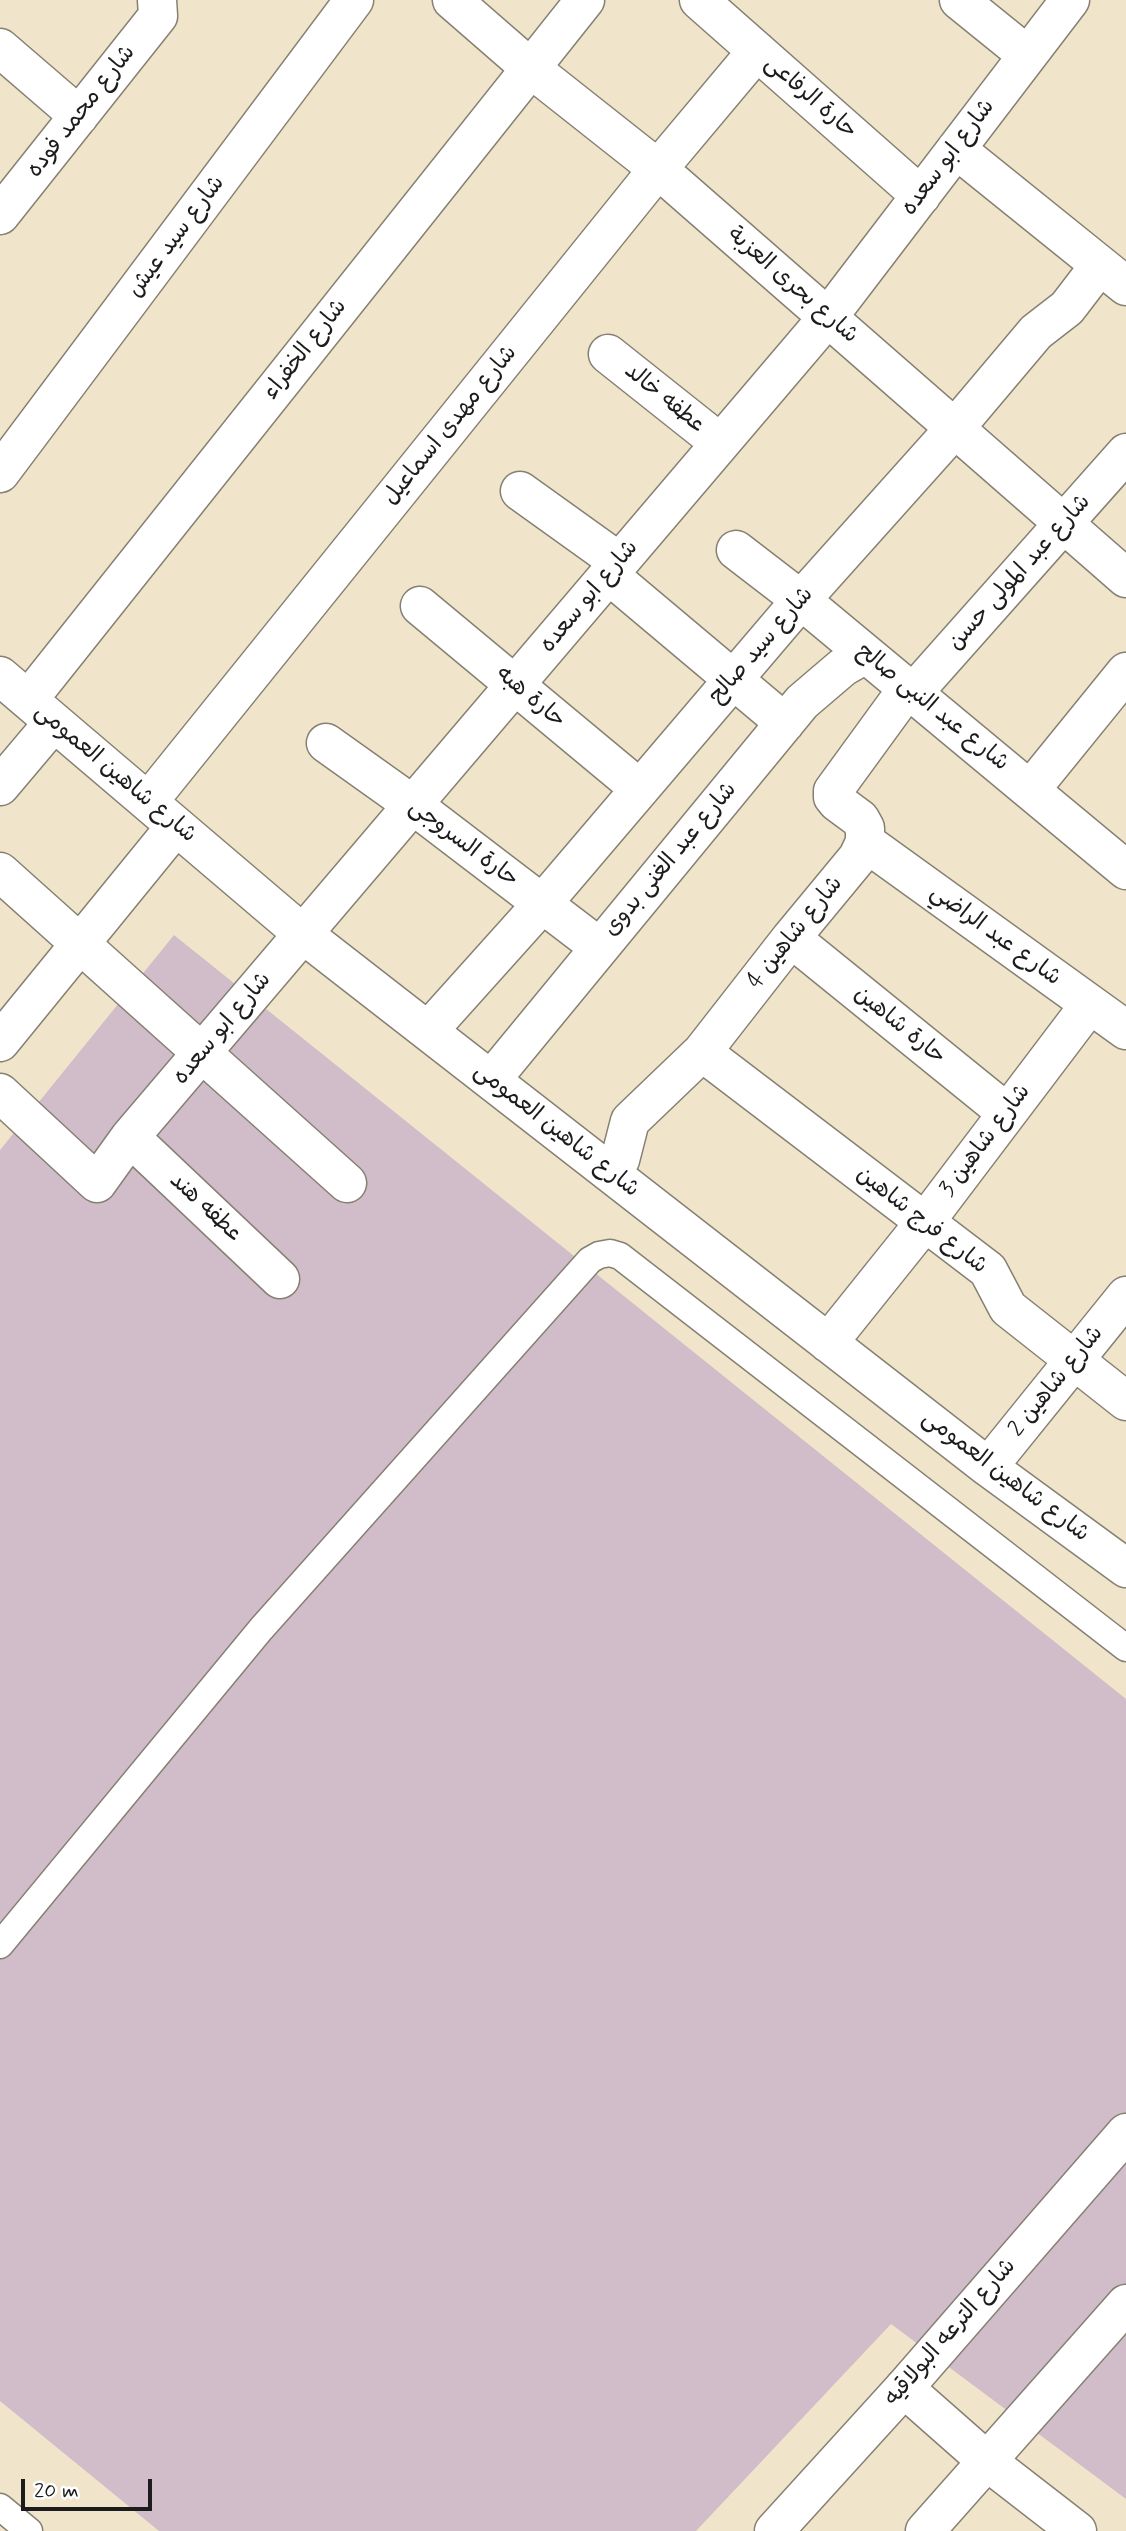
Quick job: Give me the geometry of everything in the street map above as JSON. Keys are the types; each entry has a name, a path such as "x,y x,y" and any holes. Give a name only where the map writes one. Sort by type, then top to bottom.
{"street":[{"name":"شارع سيد عيش","path":"0,473 354,0"},
{"name":"شارع بحرى العزبة","path":"452,0 529,67 657,169 1126,578"},
{"name":"شارع الخفراء","path":"0,786 28,700 529,67 585,0"},
{"name":"حارة الرفاعى","path":"699,0 921,196"},
{"name":"شارع ابو سعده","path":"0,1093 97,1183 130,1138 828,317 1070,0"},
{"path":"967,2 1027,54"},
{"name":"شارع محمد فوده","path":"0,215 158,16 158,4"},
{"path":"0,48 79,116"},
{"name":"شارع مهدى اسماعيل","path":"0,1042 80,943 162,814 657,169 757,51"},
{"path":"956,149 1113,276"},
{"name":"شارع سيد صالح","path":"428,1031 542,904 801,600 955,428 1035,332 1067,308 1078,296 1113,276"},
{"name":"عطفه خالد","path":"608,354 720,443"},
{"name":"شارع عبد المولى حسن","path":"911,690 1126,453"},
{"path":"520,491 614,568 733,680 785,723"},
{"name":"شارع عبد النبى صالح","path":"736,550 911,690 1126,870"},
{"name":"حارة هبه","path":"420,606 640,789"},
{"name":"شارع عبد الغنى بدوى","path":"491,1080 785,723 822,684 866,654"},
{"path":"1031,789 1126,672"},
{"path":"865,842 865,828 860,819 837,802 833,791 911,690"},
{"name":"شارع شاهين العمومى","path":"28,700 303,934 988,1467 1126,1567"},
{"name":"حارة السروجى","path":"326,743 413,805 599,947"},
{"name":"شارع شاهين 4","path":"610,1173 620,1160 630,1121 702,1052 790,938 858,857 865,842"},
{"name":"شارع عبد الراضي","path":"865,842 1126,1030"},
{"path":"0,872 347,1183"},
{"name":"حارة شاهين","path":"790,938 1007,1113"},
{"name":"شارع شاهين 3","path":"828,1343 925,1222 1090,1004"},
{"name":"شارع فرج شاهين","path":"702,1052 988,1270 995,1279 1001,1300 1008,1308 1126,1401"},
{"name":"عطفه هند","path":"130,1138 280,1279"},
{"name":"شارع شاهين 2","path":"988,1467 1126,1296"},
{"name":"شارع الترعه البولاقيه","path":"774,2531 904,2388 1126,2133"},
{"path":"925,2531 1126,2305"},
{"path":"904,2388 988,2462 1077,2531"}],"lane":[{"path":"0,1945 261,1629 590,1260 599,1255 620,1256 1126,1648"},
{"path":"0,2507 29,2531"}],"shaded area":[{"path":"174,935 1126,1699 1126,2499 891,2324 696,2531 159,2531 0,2401 0,1150"}]}
